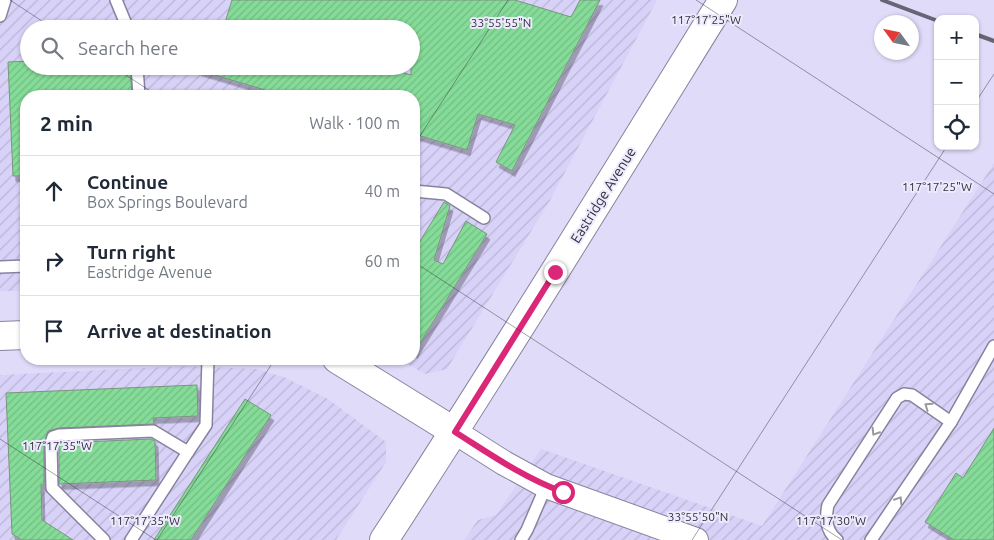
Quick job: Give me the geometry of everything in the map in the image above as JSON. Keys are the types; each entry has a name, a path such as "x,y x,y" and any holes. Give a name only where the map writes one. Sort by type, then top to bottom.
{"main road":[{"name":"Eastridge Avenue","path":"384,540 455,432 723,0"},
{"path":"0,336 20,335"},
{"path":"347,365 455,432"}],"street":[{"path":"455,432 504,463 546,486 696,540"}],"lane":[{"path":"0,16 4,0"},
{"path":"116,0 124,20"},
{"path":"138,75 139,90"},
{"path":"420,192 446,194 484,218"},
{"path":"0,267 20,266"},
{"path":"871,540 951,422 994,346"},
{"path":"130,540 206,425 208,365"},
{"path":"838,540 833,536 826,524 828,506 897,398 904,394 912,395 951,422"},
{"path":"104,540 52,488 51,443 53,437 58,434 153,431 188,452"},
{"path":"521,540 546,486"}],"shaded area":[{"path":"0,0 657,0 549,202 447,369 425,374 409,365 420,365 420,90 20,90 20,291 0,291"},
{"path":"994,163 994,540 464,540 478,520 496,515 541,449 762,526"},
{"path":"185,366 257,369 286,378 328,399 386,442 386,462 336,540 0,540 0,375"}],"building":[{"path":"232,0 515,0 571,17 580,0 600,0 512,171 496,162 515,125 478,114 467,150 420,136 420,90 265,90 215,75 420,75 420,20 226,20"},
{"path":"20,61 20,75 131,75 132,90 20,90 20,176 13,176 8,62"},
{"path":"444,202 450,206 434,260 443,264 466,221 487,234 420,343 420,241"},
{"path":"197,385 198,416 153,418 154,424 59,428 48,431 44,443 44,485 41,485 42,520 73,540 22,540 12,534 6,393"},
{"path":"245,399 271,415 191,540 154,540"},
{"path":"994,428 994,540 954,540 925,522 956,473 963,478"},
{"path":"151,439 155,441 156,480 59,484 59,443"}],"railway":[{"path":"882,0 934,20"},
{"path":"979,35 994,41"}],"route":[{"path":"555,272 455,432 504,463 546,486 563,492"}]}
